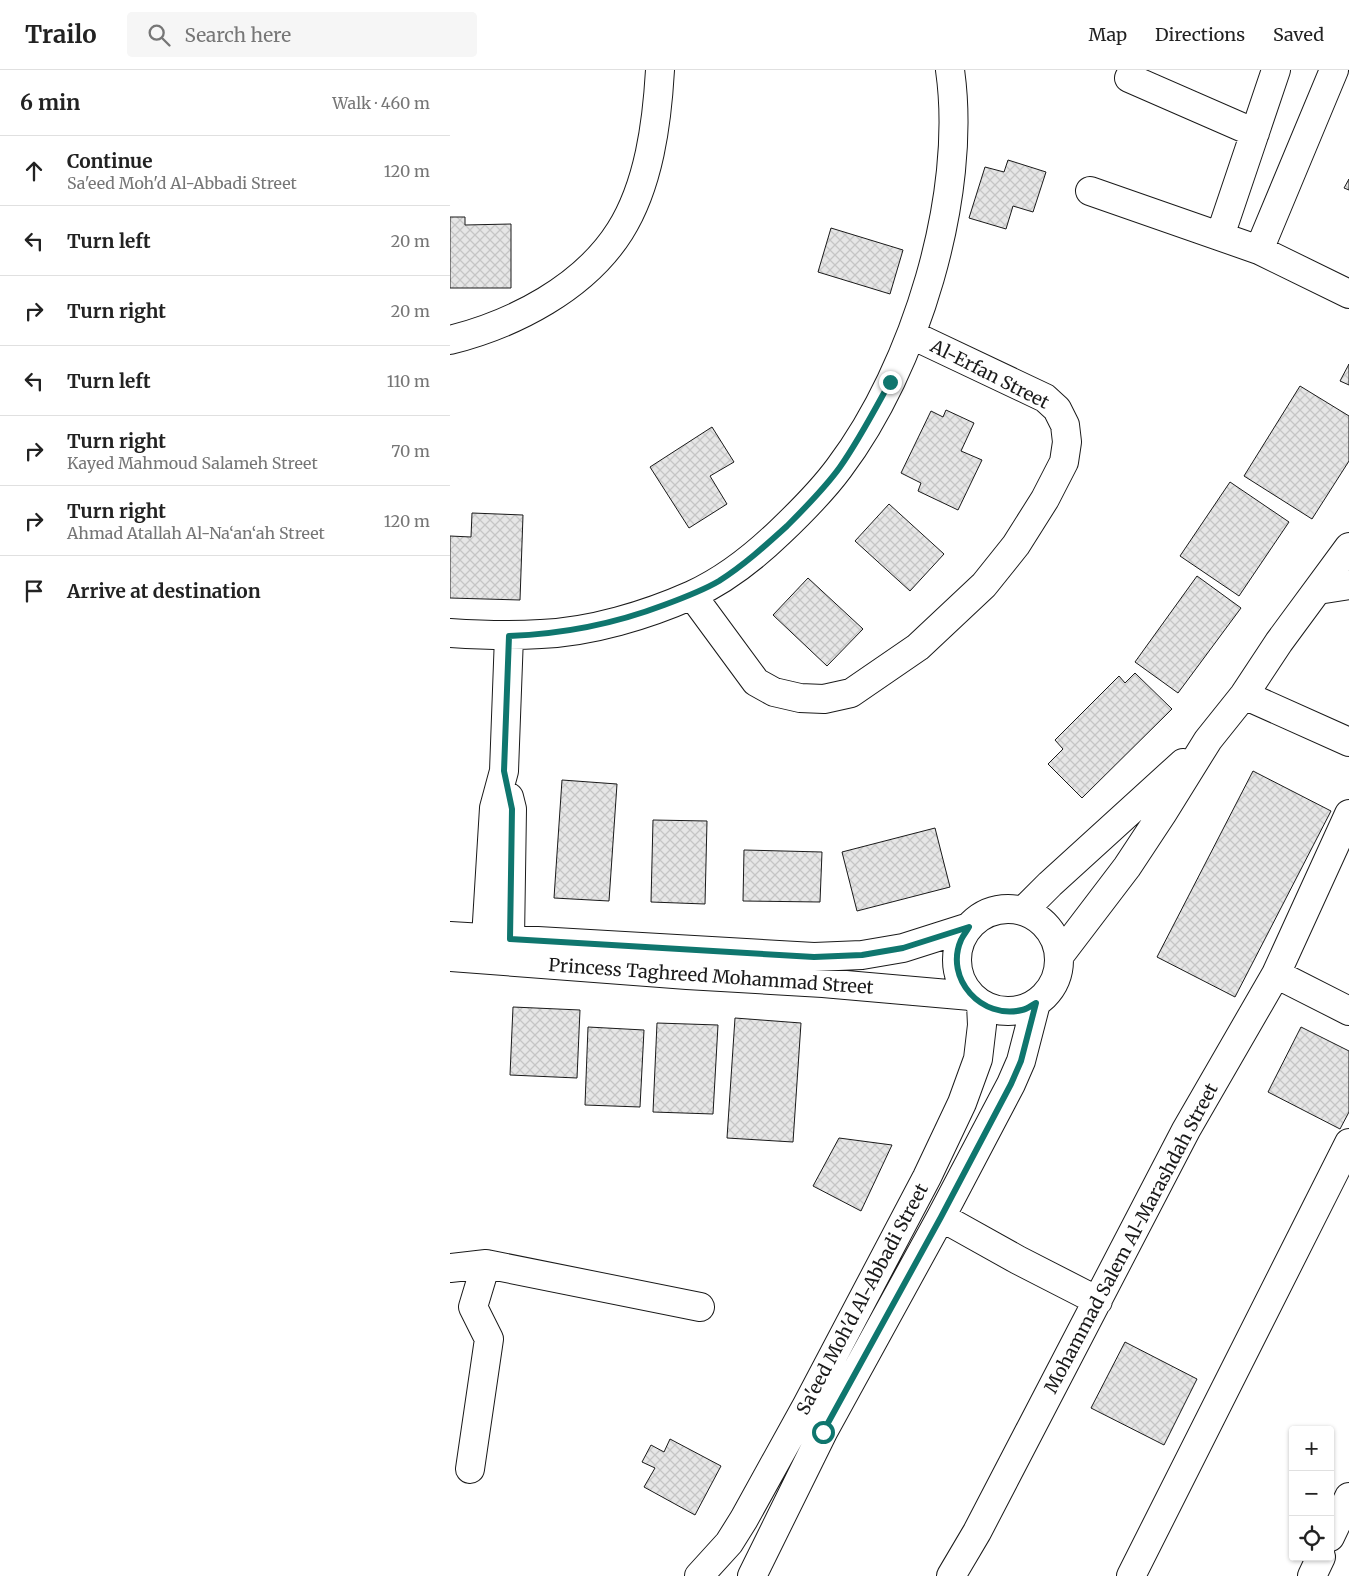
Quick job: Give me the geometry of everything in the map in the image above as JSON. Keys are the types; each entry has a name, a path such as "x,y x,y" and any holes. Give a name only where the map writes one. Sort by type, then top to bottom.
{"street":[{"path":"450,340 492,327 525,312 553,295 580,275 610,244 620,231 644,175 657,111 660,70"},
{"path":"450,633 509,636 544,634 585,628 631,618 692,595 720,580 757,553 800,513 839,468 866,427 912,335 931,273 944,219 951,173 952,85 950,70"},
{"path":"1220,236 1276,70"},
{"path":"1259,250 1334,70"},
{"path":"1129,78 1255,133"},
{"path":"1090,191 1259,250 1349,294"},
{"name":"Al-Erfan Street","path":"692,595 756,682 774,692 800,698 824,699 851,693 918,647 984,585 1016,545 1045,499 1064,462 1067,442 1065,425 1057,409 1045,398 912,335"},
{"path":"1060,955 1127,867 1208,740 1244,695 1279,642 1349,547"},
{"path":"1318,590 1349,585"},
{"path":"498,939 512,809 504,771 509,636"},
{"path":"1244,695 1349,742"},
{"path":"1023,911 1208,740"},
{"name":"Mohammad Salem Al-Marashdah Street","path":"951,1576 977,1532 1186,1130 1276,974 1349,814"},
{"path":"1008,909 1023,911 1037,918 1048,928 1056,941 1060,955 1055,983 1047,994 1023,1010 1009,1012 994,1010 976,1000 962,984 957,962 961,940 969,927 980,917 994,911 1008,909"},
{"name":"Princess Taghreed Mohammad Street","path":"450,936 814,957 862,955 903,948 969,927"},
{"name":"Princess Taghreed Mohammad Street","path":"450,957 823,983 976,1000"},
{"path":"1276,974 1349,1011"},
{"name":"Sa'eed Moh'd Al-Abbadi Street","path":"699,1576 728,1543 744,1519 807,1405 926,1177 962,1103 978,1060 982,1025 976,1000"},
{"name":"Sa'eed Moh'd Al-Abbadi Street","path":"752,1576 823,1432 941,1217 1018,1069 1036,1003"},
{"path":"1131,1576 1349,1143"},
{"path":"941,1217 1018,1260 1098,1301"},
{"path":"470,1469 489,1339 473,1307 486,1264"},
{"path":"450,1268 486,1264 700,1307"},
{"path":"1334,1529 1349,1497"},
{"path":"1312,1576 1319,1561"}],"building":[{"path":"1008,160 1046,172 1033,212 1013,206 1006,229 969,218 985,167 1004,172"},
{"path":"1349,179 1349,190 1344,188"},
{"path":"450,217 465,217 465,225 511,224 511,288 450,288"},
{"path":"831,228 903,250 890,294 818,272"},
{"path":"1349,364 1349,385 1340,381"},
{"path":"1300,386 1349,416 1349,461 1312,519 1244,476"},
{"path":"946,410 974,423 961,451 982,460 958,510 918,491 921,483 901,473 931,411 943,417"},
{"path":"712,427 734,462 710,476 727,504 689,528 650,467"},
{"path":"1230,482 1289,522 1239,596 1180,556"},
{"path":"889,504 944,554 910,591 855,541"},
{"path":"472,513 523,515 520,600 450,598 450,536 471,537"},
{"path":"1197,576 1241,608 1178,693 1135,662"},
{"path":"808,578 863,629 827,666 773,615"},
{"path":"1135,673 1172,709 1082,798 1048,764 1063,749 1055,740 1119,676 1125,683"},
{"path":"1253,771 1331,811 1235,997 1157,957"},
{"path":"562,780 617,784 609,901 554,898"},
{"path":"653,820 707,821 705,904 651,902"},
{"path":"935,828 950,887 857,911 842,852"},
{"path":"744,850 822,852 820,902 743,901"},
{"path":"513,1007 580,1010 577,1078 510,1075"},
{"path":"735,1018 801,1023 793,1142 727,1138"},
{"path":"657,1023 718,1025 713,1114 653,1112"},
{"path":"588,1027 644,1030 640,1107 585,1105"},
{"path":"1301,1027 1349,1051 1349,1112 1340,1129 1268,1092"},
{"path":"839,1138 892,1145 861,1211 813,1186"},
{"path":"1125,1342 1197,1379 1164,1445 1091,1408"},
{"path":"670,1439 721,1466 695,1515 644,1487 655,1468 642,1462 651,1445 664,1452"}],"route":[{"path":"823,1432 875,1340 1011,1084 1021,1061 1036,1003 1023,1010 1009,1012 994,1010 981,1004 971,996 962,984 957,954 961,940 969,927 903,948 862,955 814,957 510,939 512,809 504,771 509,636 544,634 585,628 631,618 692,595 720,580 757,553 800,513 839,468 866,427 890,382"}]}
